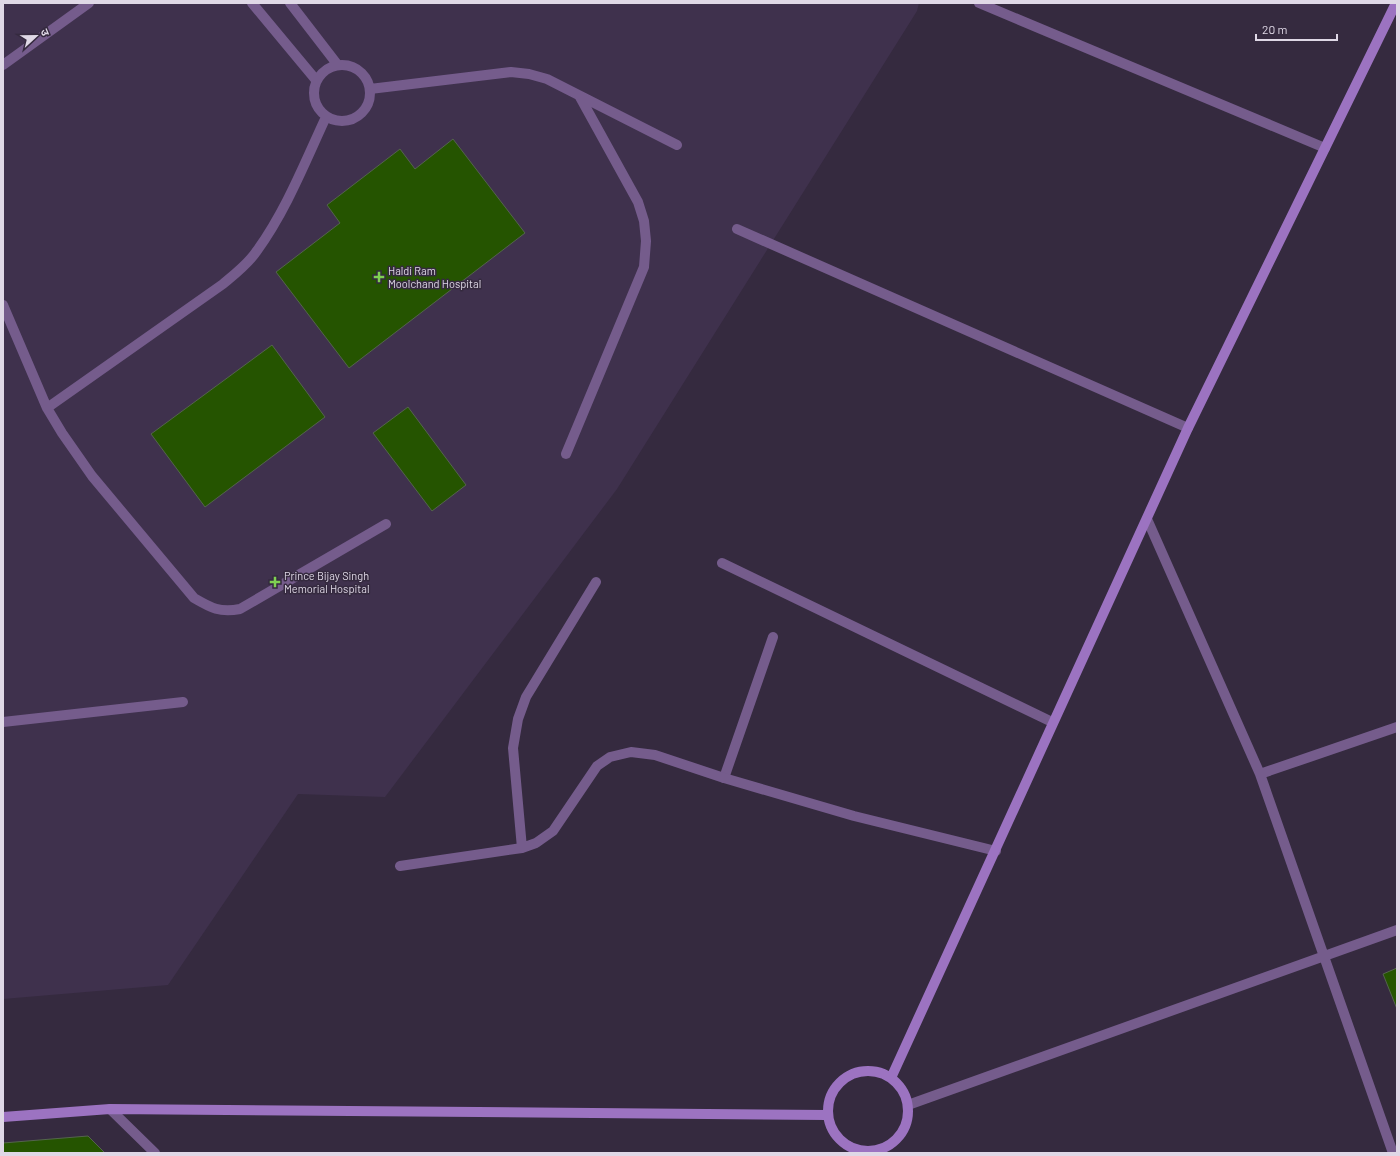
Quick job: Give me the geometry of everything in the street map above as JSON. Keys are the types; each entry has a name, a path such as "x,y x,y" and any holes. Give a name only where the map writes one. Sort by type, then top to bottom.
{"street":[{"path":"3,65 89,3"},
{"path":"252,3 316,80"},
{"path":"290,3 337,64"},
{"path":"979,3 1325,148"},
{"path":"891,1078 996,850 1052,722 1188,428 1396,3"},
{"path":"337,64 347,65 361,72 367,80 370,89 367,106 358,116 348,121 335,121 326,117 319,110 315,101 313,90 316,80 324,70 337,64"},
{"path":"370,89 511,72 530,74 547,79 677,145"},
{"path":"566,454 644,267 646,241 644,220 638,202 580,97"},
{"path":"47,408 224,284 240,270 256,253 281,211 326,117"},
{"path":"737,229 1188,428"},
{"path":"3,305 47,408 92,476 194,598 211,608 227,611 240,609 386,524"},
{"path":"1147,519 1260,774 1393,1153"},
{"path":"722,563 1052,722"},
{"path":"522,848 513,748 518,719 526,697 596,582"},
{"path":"724,778 773,637"},
{"path":"3,722 183,702"},
{"path":"1260,774 1397,727"},
{"path":"400,866 522,848 536,843 553,831 597,766 610,756 631,752 655,755 724,778 854,816 996,850"},
{"path":"908,1105 1397,930"},
{"path":"862,1070 878,1071 891,1078 903,1090 908,1105 907,1121 900,1135 888,1146 873,1151 860,1152 843,1143 832,1131 827,1115 828,1100 835,1086 847,1076 862,1070"},
{"path":"3,1117 110,1109 827,1115"},
{"path":"110,1109 155,1153"}],"shaded area":[{"name":"Prince Bijay Singh Memorial Hospital","path":"3,3 919,3 917,11 617,489 385,797 298,794 168,985 3,999"}],"building":[{"path":"453,139 525,233 349,368 276,272 340,223 327,205 400,149 415,169"},
{"path":"272,345 325,417 205,507 151,434"},
{"path":"408,407 466,485 432,511 373,433"},
{"path":"1397,968 1397,1009 1383,974"},
{"path":"88,1136 105,1153 3,1153 3,1143"}],"place":[{"name":"Haldi Ram Moolchand Hospital","path":"379,277"},
{"name":"Prince Bijay Singh Memorial Hospital","path":"275,582"}]}
